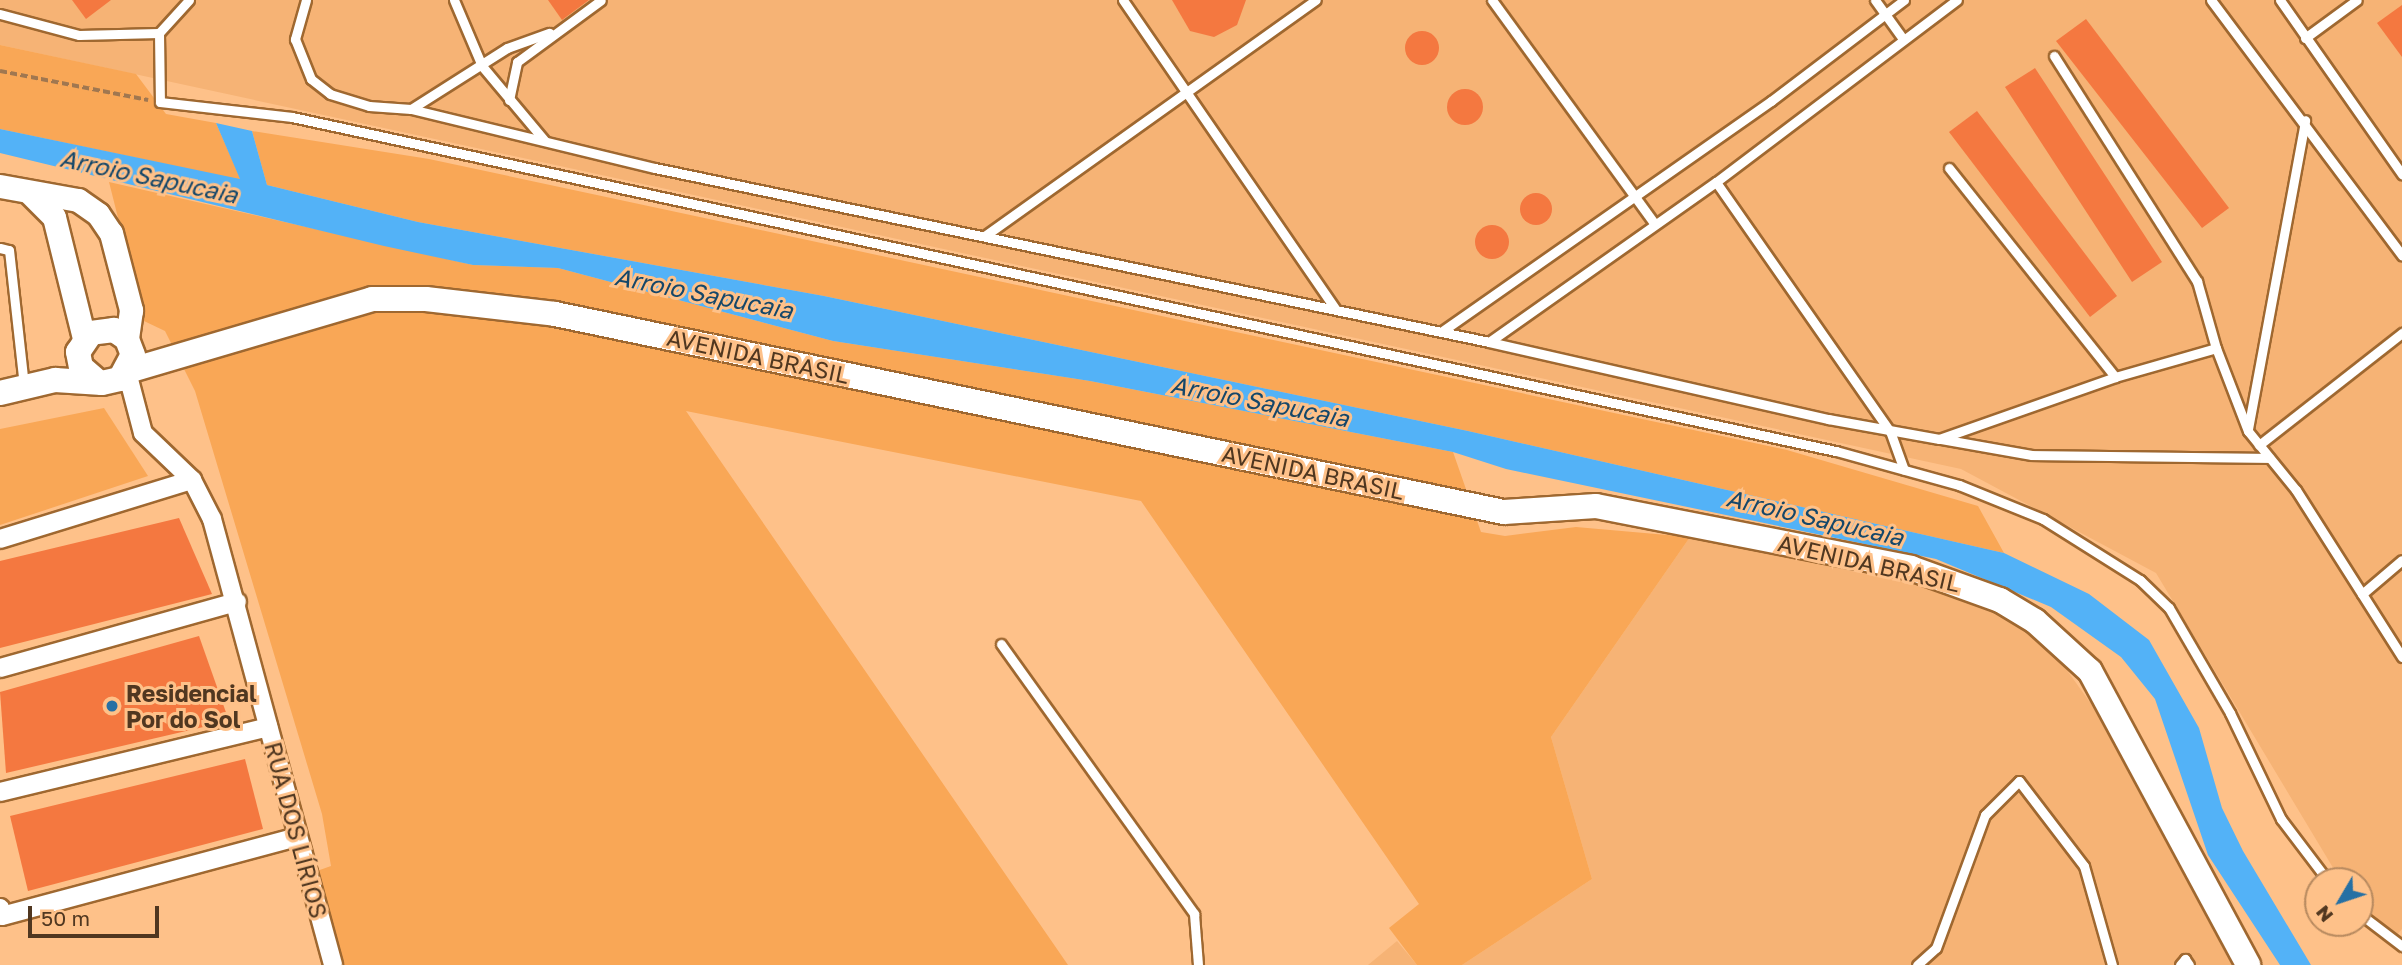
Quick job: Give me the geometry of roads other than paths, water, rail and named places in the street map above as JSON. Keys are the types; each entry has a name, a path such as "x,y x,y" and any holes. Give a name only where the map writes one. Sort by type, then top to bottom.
{"main road":[{"name":"AVENIDA BRASIL","path":"100,382 128,365 372,299 426,299 555,314 1504,512 1596,506 1956,580 2035,621 2090,671 2248,965"},
{"path":"55,380 81,345 106,328 128,365"},
{"path":"81,345 81,368 100,382"},
{"path":"12,390 55,380 100,382"}],"street":[{"path":"0,186 78,200 98,214 111,233 131,310 128,365"},
{"path":"29,191 54,217 81,345"},
{"name":"RUA DOS LÍRIOS","path":"128,365 144,433 192,480 212,519 237,602 296,837 333,965"},
{"path":"0,539 192,480"},
{"path":"0,668 237,602"},
{"path":"0,792 268,727"},
{"path":"1,912 296,837"}],"lane":[{"path":"190,0 159,33 160,102 262,114 661,195 1904,470 1959,485 2043,519 2140,580 2169,608 2230,713 2281,819 2317,867"},
{"path":"306,0 295,39 310,79 331,94 369,106 411,109 546,142 1489,342 1890,431 2032,455 2269,458"},
{"path":"454,0 482,66 546,142"},
{"path":"509,100 517,62 549,33 601,0"},
{"path":"1123,0 1189,92 1336,310"},
{"path":"986,235 1316,0"},
{"path":"1492,0 1655,224"},
{"path":"1875,0 1903,39"},
{"path":"1441,332 1633,195 1771,101 1904,0"},
{"path":"1489,342 1716,182 1957,0"},
{"path":"2211,0 2305,120 2402,256"},
{"path":"2280,0 2402,174"},
{"path":"2305,38 2357,0"},
{"path":"0,13 79,35 159,33"},
{"path":"411,109 530,36 549,33"},
{"path":"2054,56 2197,281 2216,348 2248,431 2362,594 2402,657"},
{"path":"2248,431 2305,120"},
{"path":"1949,168 2115,377"},
{"path":"1716,182 1890,431 1904,470"},
{"path":"0,248 9,250 12,390"},
{"path":"2259,445 2402,333"},
{"path":"1939,439 2115,377 2216,348"},
{"path":"2362,594 2402,560"},
{"path":"1001,644 1194,914 1198,965"},
{"path":"1917,965 1936,948 1984,816 2019,781 2084,866 2112,965"},
{"path":"2374,925 2402,946"},
{"path":"2180,965 2185,959 2189,965"}],"water":[{"name":"Arroio Sapucaia","path":"216,123 252,131 267,185 418,222 824,296 1468,431 2004,553 2089,594 2149,640 2199,728 2222,808 2243,851 2311,965 2280,965 2208,855 2155,699 2121,657 2051,607 1936,559 1506,469 1453,452 1090,381 833,341 558,268 473,265 0,153 0,129 240,179"}],"place":[{"name":"Residencial Por do Sol","path":"112,706"}]}
